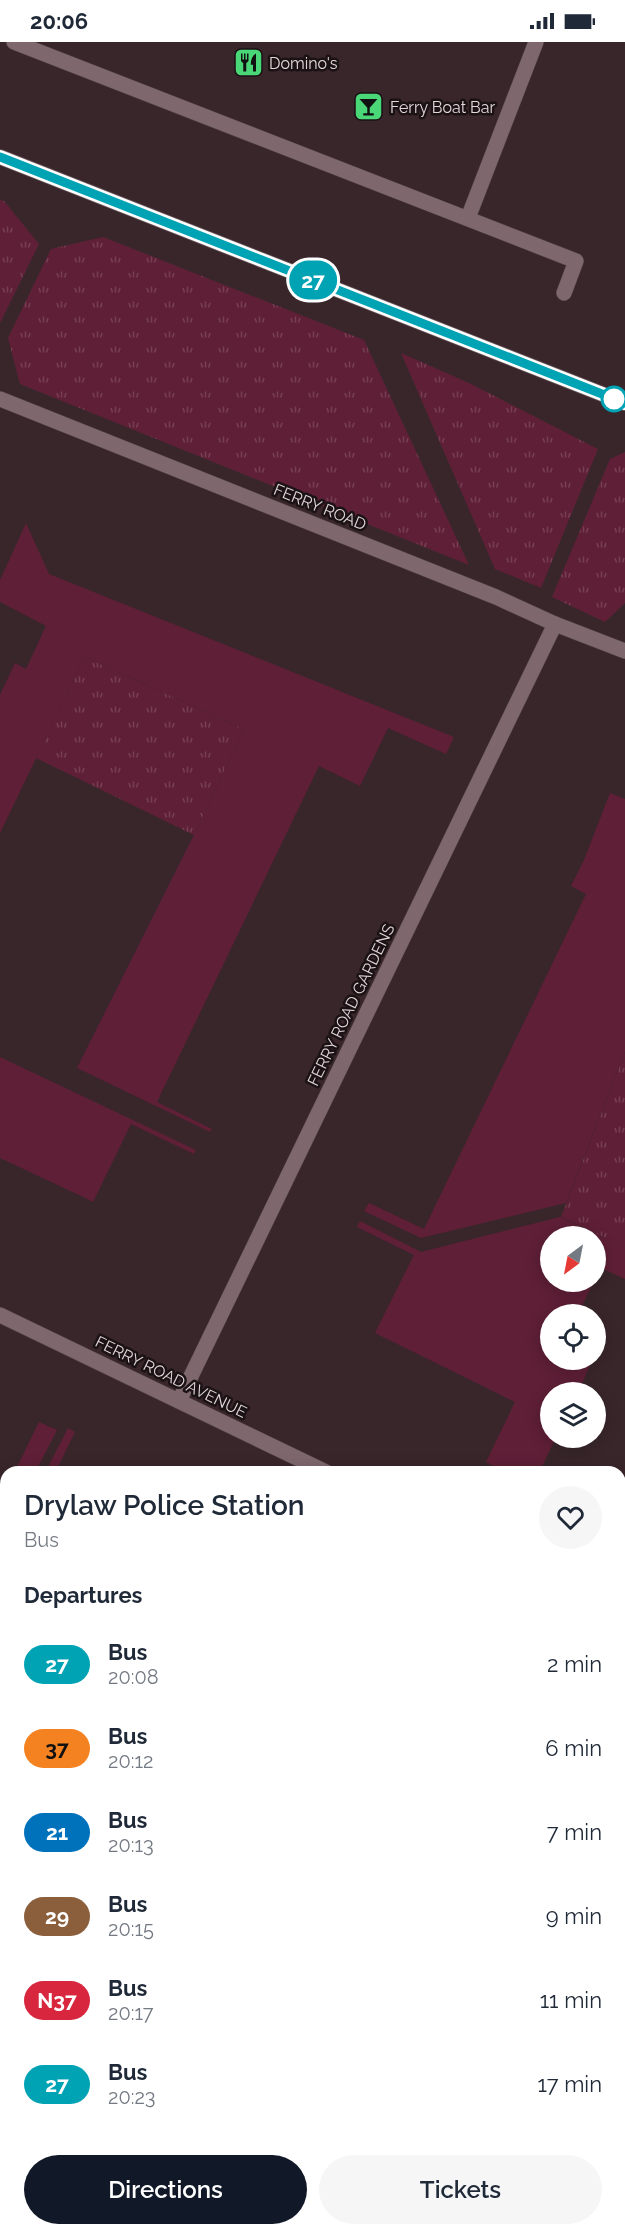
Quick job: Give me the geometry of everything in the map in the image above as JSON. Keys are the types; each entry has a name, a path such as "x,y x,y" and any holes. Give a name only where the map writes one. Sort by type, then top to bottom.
{"street":[{"path":"14,42 576,261 564,293"},
{"path":"468,218 536,42"},
{"path":"0,157 625,403"},
{"name":"FERRY ROAD","path":"0,399 625,651"},
{"name":"FERRY ROAD GARDENS","path":"179,1401 555,624"},
{"name":"FERRY ROAD AVENUE","path":"0,1315 314,1466"}],"green space":[{"path":"0,200 4,201 39,244 0,323"},
{"path":"103,237 364,340 469,565 20,384 8,338 51,249"},
{"path":"401,353 469,383 598,449 541,588 495,569"},
{"path":"625,452 625,603 605,622 552,597 610,459"},
{"path":"26,523 49,574 454,737 446,754 388,728 360,786 319,766 157,1102 212,1129 210,1132 77,1068 194,835 244,729 85,657 0,833 0,695 15,663 26,669 46,626 0,602 0,580"},
{"path":"85,657 244,729 194,835 36,758"},
{"path":"610,793 625,799 625,1052 566,1203 421,1238 364,1211 369,1203 424,1229 586,894 571,886 584,860"},
{"path":"625,1052 625,1247 606,1238 606,1226 580,1226 561,1217"},
{"path":"0,1057 196,1150 194,1154 131,1124 93,1202 0,1158"},
{"path":"560,1217 580,1226 540,1226 540,1292 589,1292 583,1304 540,1304 540,1370 588,1370 583,1382 540,1382 540,1448 551,1448 542,1466 493,1466 486,1462 515,1402 375,1333 414,1255 357,1227 360,1221 421,1252"},
{"path":"606,1238 625,1247 625,1279 606,1270"},
{"path":"39,1422 57,1430 39,1466 17,1466"},
{"path":"68,1428 75,1432 58,1466 49,1466"}],"bus line":[{"name":"27","path":"0,157 625,403"}],"place":[{"name":"Domino's","path":"248,63"},
{"name":"Ferry Boat Bar","path":"369,107"}]}
